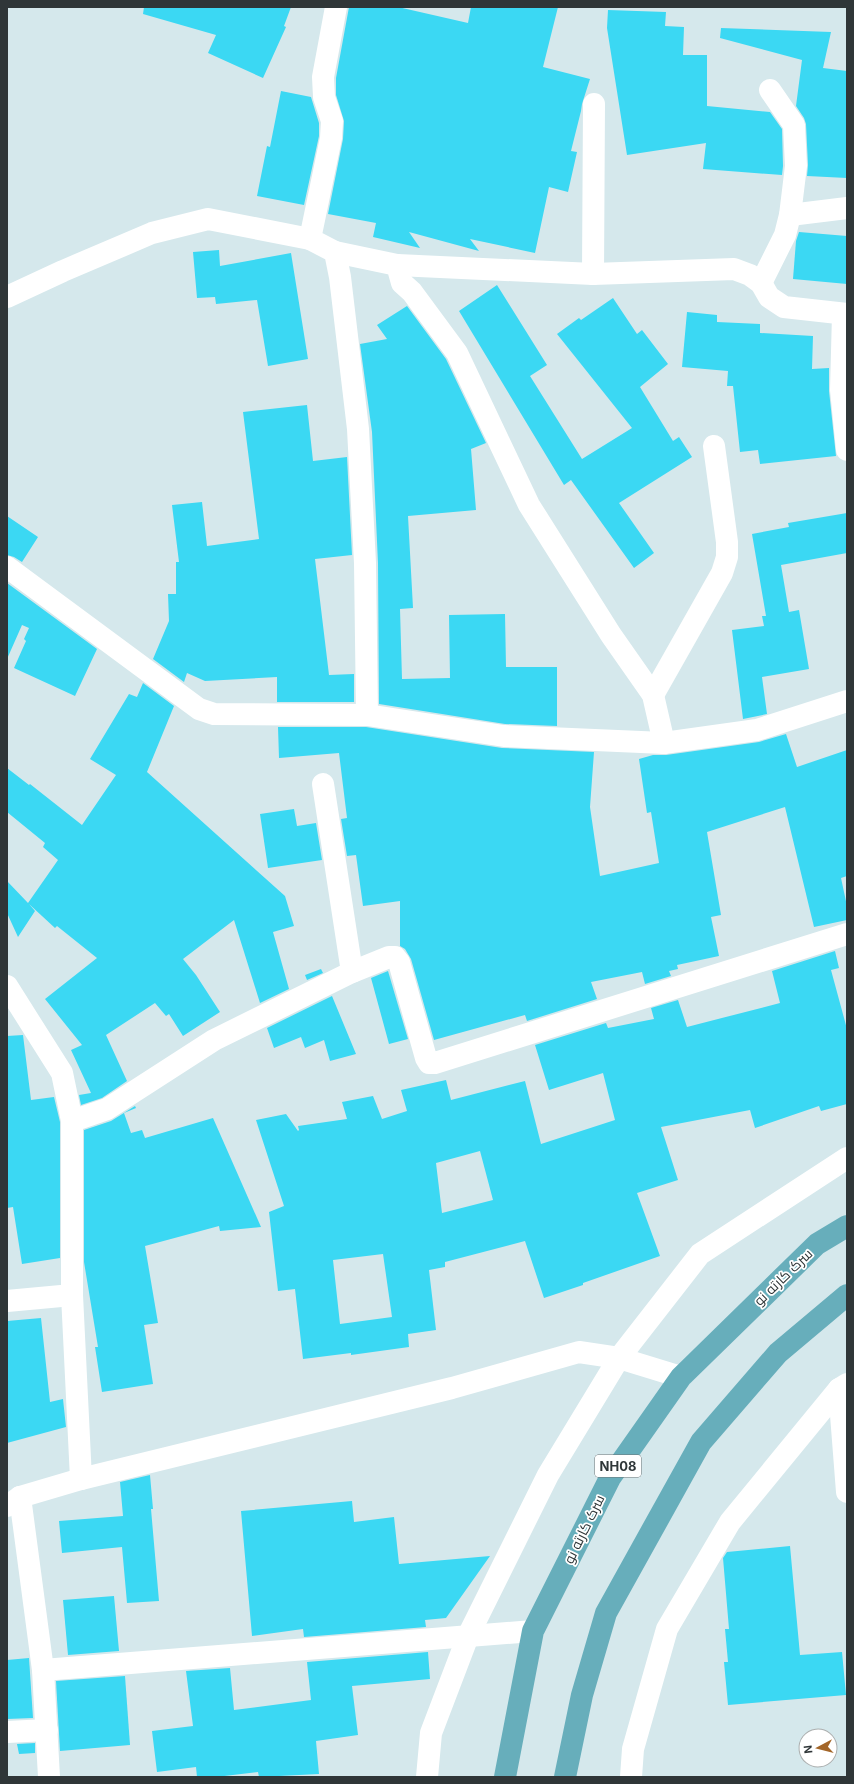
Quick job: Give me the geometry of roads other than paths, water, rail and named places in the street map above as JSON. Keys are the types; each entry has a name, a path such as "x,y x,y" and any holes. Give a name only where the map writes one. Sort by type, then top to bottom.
{"highway":[{"name":"سرک کارته نو","path":"505,1777 533,1631 610,1478 680,1377 817,1244 847,1226"},
{"path":"565,1777 582,1695 606,1613 701,1442 778,1353 847,1295"}],"street":[{"path":"310,239 331,138 332,121 324,97 323,76 336,7"},
{"path":"761,283 785,235 790,215 796,166 794,125 770,90"},
{"path":"593,274 594,104"},
{"path":"790,215 847,208"},
{"path":"7,297 152,233 208,219 310,239 335,252 397,265 593,274 734,269 750,275 761,283 770,297 784,307 845,314 840,390 847,450"},
{"path":"335,252 340,277 358,429 365,563 367,715"},
{"path":"397,265 402,283 412,292 457,353 529,505 611,635 653,695 664,742"},
{"path":"653,695 722,573 727,557 727,542 714,446"},
{"path":"7,567 200,709 214,714 367,715 504,736 664,742 757,730 847,702"},
{"path":"323,784 352,972"},
{"path":"72,1121 107,1109 214,1040 352,972 389,957 395,957 399,962 426,1058 429,1063 435,1064 847,934"},
{"path":"7,986 62,1073 72,1121 72,1295 80,1479"},
{"path":"428,1777 431,1733 468,1636 548,1475 619,1358 700,1254 847,1158"},
{"path":"7,1301 72,1295"},
{"path":"49,1777 43,1670 14,1502 80,1479 452,1388 579,1352 619,1358 680,1377"},
{"path":"843,1387 847,1492"},
{"path":"631,1777 633,1749 667,1629 730,1522 843,1387"},
{"path":"43,1670 533,1631"},
{"path":"7,1732 47,1730"}]}
